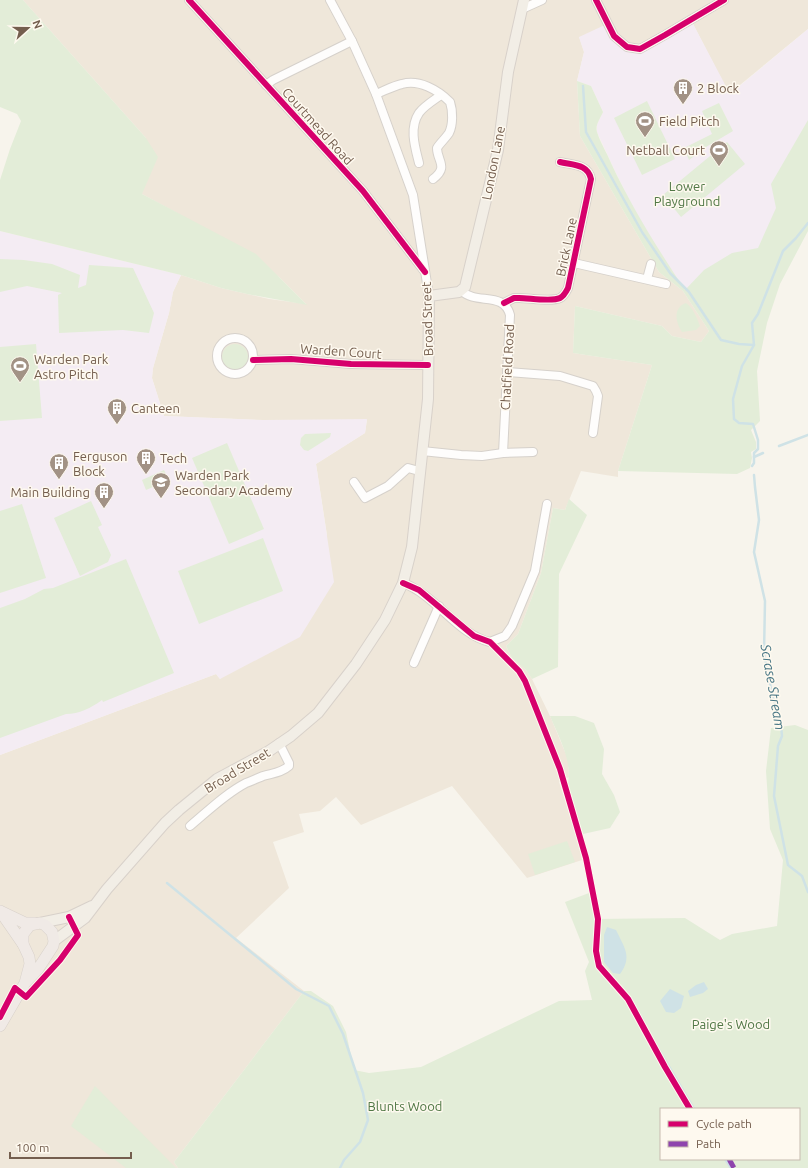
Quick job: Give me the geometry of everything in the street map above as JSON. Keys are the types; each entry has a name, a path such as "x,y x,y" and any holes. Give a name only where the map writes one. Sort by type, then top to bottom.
{"highway":[{"path":"0,910 14,919 25,923 38,923 45,925 52,932 52,946 38,969 25,983 0,1026"},
{"path":"0,910 29,953 40,956 52,946"},
{"path":"25,983 30,964 24,947 23,934 30,925 38,923"}],"main road":[{"name":"London Lane","path":"462,291 467,280 498,150 508,72 523,5"},
{"path":"429,296 462,291"},
{"name":"Broad Street","path":"52,946 85,918 165,823 194,797 217,779 269,751 291,736 318,712 356,664 385,620 403,582 412,548 428,399 429,296"},
{"path":"38,923 69,917 96,904"}],"street":[{"name":"Courtmead Road","path":"189,0 363,191 424,272"},
{"path":"523,5 542,0"},
{"path":"596,0 614,36 627,47 640,49 724,0"},
{"name":"Broad Street","path":"332,1 376,94 413,195 429,296"},
{"name":"Courtmead Road","path":"266,85 273,80 352,41"},
{"path":"376,94 402,84 411,83 427,86 450,102 452,121 449,133 437,148 441,166 439,173 433,179"},
{"path":"420,163 414,137 416,120 419,112 442,95"},
{"name":"Brick Lane","path":"504,303 514,298 552,300 559,298 568,288 591,179 585,168 560,162"},
{"path":"574,263 666,284"},
{"path":"647,279 651,264"},
{"path":"462,291 471,296 504,303"},
{"name":"Chatfield Road","path":"503,453 510,314 508,307 504,303"},
{"path":"237,338 248,343 252,348 254,354 253,360 247,371 235,375 228,374 223,371 217,361 216,355 218,349 226,340 237,338"},
{"name":"Warden Court","path":"253,360 291,358 351,364 428,365"},
{"path":"507,372 560,376 593,386 598,396 593,433"},
{"path":"422,451 461,456 533,452"},
{"path":"354,482 365,498 388,486 408,468 420,471"},
{"path":"403,582 419,590 474,636 490,642 504,636 512,626 535,571 547,504"},
{"path":"414,663 439,606"},
{"path":"190,826 215,804 246,784 265,775 286,769 289,766 289,763 279,743"}],"shaded area":[{"path":"23,0 808,0 808,29 729,94 691,20 640,49 579,37 584,52 577,81 580,136 659,272 683,291 709,331 701,342 672,336 662,326 575,306 573,353 652,365 618,471 618,477 581,471 565,510 553,508 541,573 518,634 506,646 512,658 526,670 532,679 550,716 568,759 569,777 559,782 578,840 582,860 527,878 452,786 361,825 336,797 320,811 299,814 304,832 273,842 289,888 236,938 304,991 174,1162 178,1168 0,1168 0,755 216,674 220,679 327,535 316,464 365,433 367,420 263,420 164,416 152,378 153,368 169,313 173,292 181,275 221,288 269,299 306,304 279,277 179,214 142,194 146,138"},
{"path":"691,20 730,94 808,29 808,209 794,233 685,290 634,209 597,132 597,124 603,112 591,86 577,81 584,52 579,37 607,24 614,36 634,49"},
{"name":"Warden Park Secondary Academy","path":"0,231 181,275 173,292 169,313 153,368 152,378 164,416 263,420 367,419 365,433 316,464 334,582 300,637 220,679 216,674 0,755"},
{"path":"607,927 616,930 626,952 626,962 620,974 613,973 604,962 604,935"},
{"path":"704,982 708,989 703,993 690,997 688,991 696,985"},
{"path":"670,989 684,996 681,1008 674,1013 666,1012 660,1001"}],"green space":[{"path":"0,0 23,0 146,138 158,157 142,194 256,254 307,305 221,288 181,275 0,231 0,180 21,121 17,114 0,107"},
{"path":"577,81 591,86 603,112 597,127 600,140 619,180 655,244 685,290 704,270 732,253 758,248 776,208 771,184 808,120 808,231 780,284 767,323 757,371 760,421 751,430 756,442 756,449 751,452 752,458 750,468 737,474 618,471 652,365 573,353 575,306 662,326 672,336 701,342 709,331 683,291 659,272 580,136"},
{"name":"Field Pitch","path":"647,101 675,159 642,175 614,118"},
{"path":"719,103 733,131 706,147 689,160 684,148 712,134 702,111"},
{"name":"Lower Playground","path":"727,142 745,164 681,217 663,195"},
{"path":"0,259 24,260 52,264 80,275 78,288 86,285 89,265 133,268 154,313 149,333 123,330 59,333 58,295 62,293 27,286 0,292"},
{"path":"686,303 693,310 700,326 696,330 682,332 676,316 679,308"},
{"name":"Warden Park Astro Pitch","path":"36,344 42,418 0,421 0,347"},
{"path":"235,344 244,348 248,357 244,366 235,370 226,366 222,357 226,348"},
{"path":"331,433 330,437 308,451 304,450 300,445 301,438 305,434"},
{"path":"227,443 264,529 229,544 192,458"},
{"path":"164,470 169,480 146,490 142,480"},
{"path":"569,499 587,515 559,574 558,667 532,679 526,670 512,658 506,646 518,634 541,573 553,508 565,510"},
{"path":"91,501 102,525 98,527 111,555 108,562 80,576 54,518"},
{"path":"22,504 46,578 0,593 0,511"},
{"path":"263,538 283,591 199,624 178,571"},
{"path":"126,559 174,673 103,702 102,700 85,710 66,714 0,738 0,608 25,599 44,589 53,588"},
{"path":"550,716 575,716 594,723 604,749 602,774 614,795 620,812 610,828 583,834 568,784 568,766 564,749"},
{"path":"795,725 808,730 808,1168 178,1168 174,1162 304,991 311,991 333,1006 346,1032 354,1070 369,1073 421,1067 559,1001 592,1000 585,971 589,962 565,902 589,893 594,919 685,918 720,940 732,934 777,926 783,860 770,829 766,771 771,728"},
{"path":"567,841 575,862 535,875 528,854"},
{"path":"95,1086 176,1168 126,1168 71,1126"}],"waterway":[{"path":"583,86 586,132 642,232 670,273 689,292 721,340 739,344 754,345"},
{"name":"Scrase Stream","path":"752,466 754,463 754,453 758,449 758,440 753,424 739,423 734,419 733,399 742,366 754,345 752,323 758,314 783,251 808,223"},
{"path":"779,446 808,435"},
{"path":"754,457 763,453"},
{"name":"Scrase Stream","path":"754,475 759,520 754,552 765,601 764,653 782,736 778,746 774,796 788,865 802,876 808,892"},
{"path":"167,883 296,989 329,1006 343,1034 363,1093 368,1120 360,1142 344,1160 340,1168"},
{"path":"630,997 645,1024"},
{"path":"646,1028 693,1108"},
{"path":"726,1160 731,1168"}],"marked path":[{"path":"730,1160 734,1168"}],"cycle path":[{"path":"189,0 363,191 425,272"},
{"path":"596,0 614,36 627,47 640,49 724,0"},
{"path":"504,303 514,298 546,300 556,299 563,296 568,288 591,179 587,170 579,166 560,162"},
{"path":"253,360 291,359 351,364 428,365"},
{"path":"403,583 419,590 474,636 490,642 519,671 525,681 560,769 586,858 598,919 596,951 599,966 628,999 689,1108"},
{"path":"0,1017 15,988 26,997 60,960 78,935 69,917"}],"place":[{"name":"2 Block","path":"683,105"},
{"name":"Field Pitch","path":"645,138"},
{"name":"Netball Court","path":"719,167"},
{"name":"Warden Park Astro Pitch","path":"20,383"},
{"name":"Canteen","path":"117,425"},
{"name":"Tech","path":"146,475"},
{"name":"Ferguson Block","path":"59,480"},
{"name":"Warden Park Secondary Academy","path":"161,499"},
{"name":"Main Building","path":"104,509"}],"park label":[{"name":"Paige's Wood","path":"731,1024"},
{"name":"Blunts Wood","path":"405,1106"}]}
